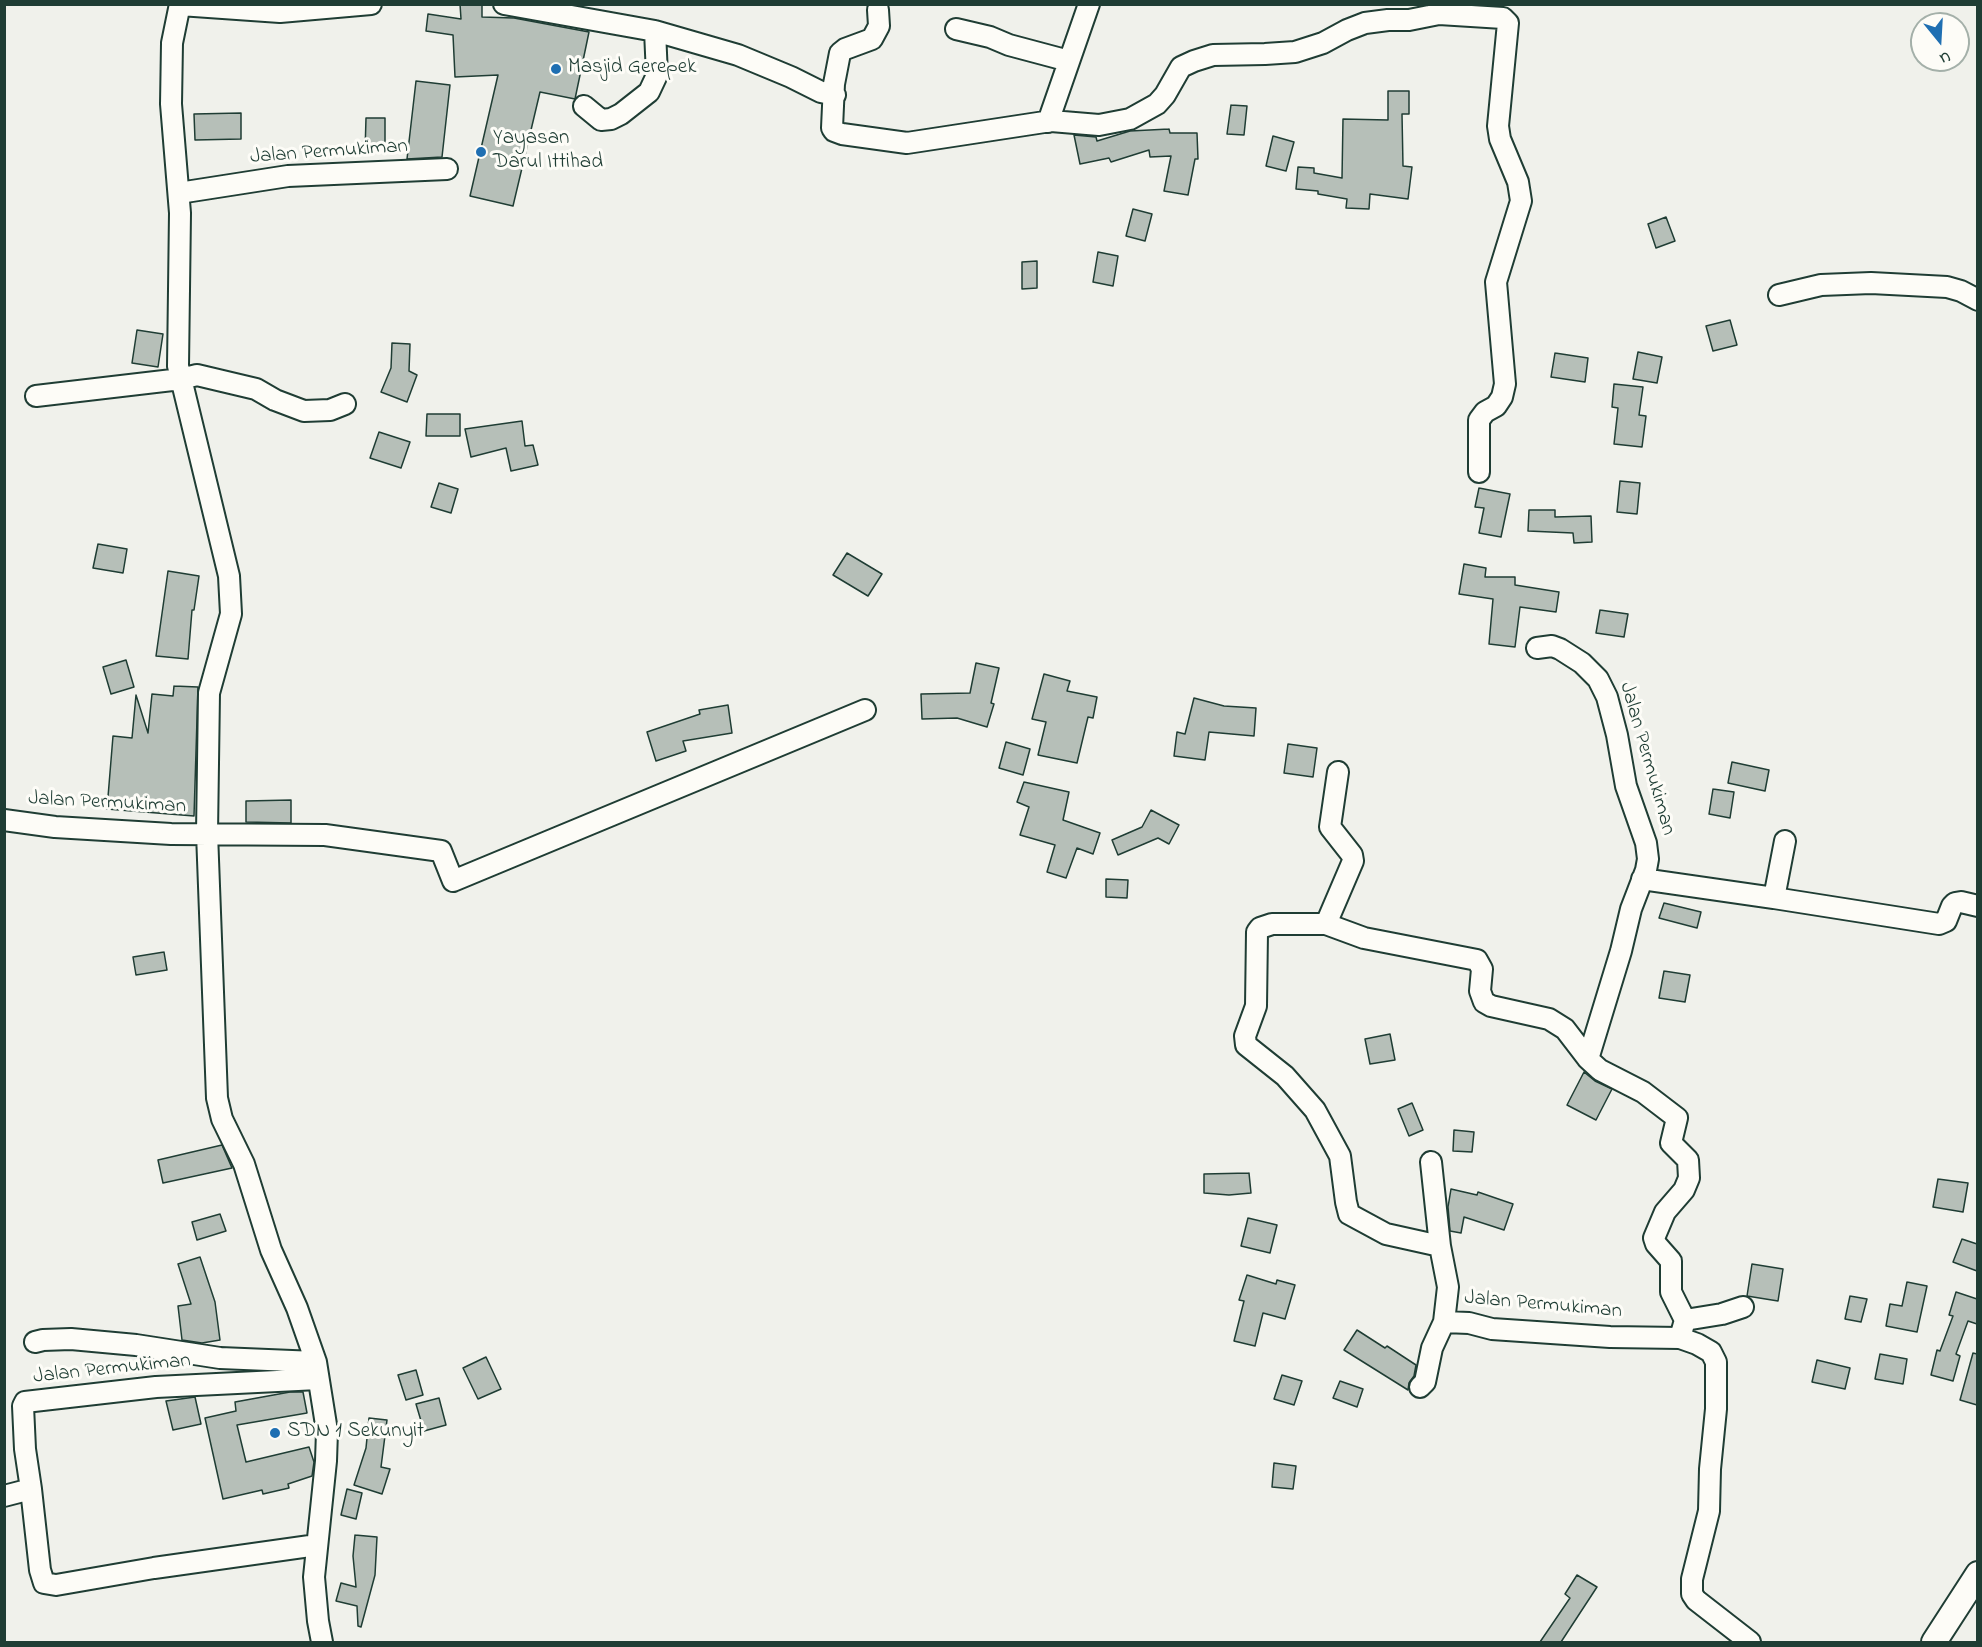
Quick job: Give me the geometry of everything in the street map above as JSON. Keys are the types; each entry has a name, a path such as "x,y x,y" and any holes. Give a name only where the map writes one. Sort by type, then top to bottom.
{"street":[{"path":"322,1642 314,1577 327,1431 317,1370 297,1308 271,1250 244,1164 222,1119 218,1104 207,833 209,693 231,614 229,576 178,366 180,213 171,104 172,44 180,5 280,12 371,4"},
{"path":"504,4 655,31 738,55 821,92 835,95"},
{"path":"1048,122 1089,4"},
{"path":"878,10 879,26 872,39 845,48 840,53 834,84 832,123 834,131 873,140 907,143 1048,122 1099,125 1130,119 1157,104 1165,95 1181,67 1214,55 1295,52 1323,43 1365,23 1409,20 1438,9 1503,18 1508,23 1498,126 1500,139 1518,182 1521,201 1496,282 1505,384 1502,397 1496,406 1485,412 1479,420 1479,472"},
{"path":"956,29 1069,61"},
{"path":"584,106 601,120 611,119 649,92 657,75 655,31"},
{"name":"Jalan Permukiman","path":"179,193 288,176 447,169"},
{"path":"1779,295 1821,285 1871,283 1947,287 1961,291 1977,300"},
{"path":"36,396 182,379 197,375 256,389 275,400 304,411 330,410 345,404"},
{"name":"Jalan Permukiman","path":"1537,648 1552,646 1560,649 1582,663 1598,679 1607,697 1617,735 1626,786 1646,843 1648,859 1631,909 1621,951 1588,1059"},
{"name":"Jalan Permukiman","path":"4,820 55,827 171,834 326,835 441,851 453,881 865,710"},
{"path":"1326,924 1353,861 1352,855 1330,827 1338,772"},
{"path":"1774,898 1785,841"},
{"path":"1642,879 1939,924 1946,921 1955,903 1961,902 1977,906"},
{"path":"1440,1246 1386,1234 1349,1214 1340,1156 1315,1110 1285,1076 1246,1045 1245,1036 1257,1006 1257,932 1260,928 1272,924 1326,924 1364,938 1477,960 1482,969 1480,991 1484,1002 1491,1006 1549,1019 1565,1029 1588,1059 1600,1070 1643,1092 1677,1118 1671,1143 1688,1160 1689,1178 1684,1190 1665,1212 1654,1238 1656,1244 1671,1261 1671,1292 1682,1329"},
{"name":"Jalan Permukiman","path":"1431,1162 1440,1246 1448,1287 1444,1322 1469,1323 1492,1329 1586,1335 1682,1329 1743,1307"},
{"path":"1420,1387 1425,1382 1432,1348 1444,1322"},
{"name":"Jalan Permukiman","path":"1682,1329 1697,1344 1711,1352 1716,1362 1716,1409 1710,1469 1709,1511 1692,1579 1692,1594 1696,1600 1750,1642"},
{"path":"35,1342 71,1339 136,1345 317,1370"},
{"name":"Jalan Permukiman","path":"31,1489 25,1449 23,1406 26,1402 317,1370"},
{"path":"4,1496 31,1489 40,1570 44,1583 56,1585 154,1568 317,1545"},
{"path":"1934,1642 1977,1574"}],"building":[{"path":"460,4 482,4 482,17 514,18 589,32 575,99 540,92 513,206 470,196 498,75 455,77 453,35 426,31 428,14 461,19"},
{"path":"416,81 450,85 442,157 407,159"},
{"path":"1388,91 1409,91 1409,114 1402,114 1403,166 1412,167 1408,199 1370,194 1369,209 1346,208 1347,199 1318,194 1318,191 1296,189 1298,167 1314,168 1314,173 1342,178 1343,119 1388,120"},
{"path":"1231,105 1247,106 1244,135 1227,134"},
{"path":"241,113 241,139 195,140 194,114"},
{"path":"366,118 385,118 385,152 365,152"},
{"path":"1169,129 1170,133 1197,133 1198,159 1195,159 1188,195 1164,191 1171,156 1150,157 1149,150 1111,162 1109,158 1080,164 1074,135 1096,137 1097,141 1130,131"},
{"path":"1273,136 1294,142 1286,171 1266,166"},
{"path":"1133,209 1152,214 1145,241 1126,236"},
{"path":"1666,217 1675,241 1656,248 1648,224"},
{"path":"1098,252 1118,256 1113,286 1093,282"},
{"path":"1037,261 1037,288 1022,289 1022,262"},
{"path":"1730,320 1737,345 1713,351 1706,326"},
{"path":"137,330 163,334 158,367 132,363"},
{"path":"392,343 410,344 409,371 417,375 407,402 381,392 391,368"},
{"path":"1638,352 1662,357 1657,383 1633,379"},
{"path":"1555,353 1588,358 1585,382 1551,377"},
{"path":"1614,384 1643,387 1639,415 1646,416 1642,447 1614,444 1618,408 1612,407"},
{"path":"427,414 460,414 460,436 426,436"},
{"path":"522,421 525,446 533,445 538,465 511,471 506,448 471,457 465,429"},
{"path":"379,432 410,442 401,468 370,458"},
{"path":"1620,481 1640,483 1637,514 1617,512"},
{"path":"439,483 458,489 451,513 431,507"},
{"path":"1479,488 1510,494 1501,537 1479,533 1484,508 1475,507"},
{"path":"1529,510 1555,510 1555,517 1591,516 1592,542 1574,543 1573,533 1528,531"},
{"path":"98,544 127,549 123,573 93,568"},
{"path":"847,553 882,574 868,596 833,575"},
{"path":"1464,564 1486,568 1485,577 1515,577 1515,585 1559,592 1556,612 1520,607 1515,647 1489,644 1493,599 1459,594"},
{"path":"168,571 199,576 194,610 192,610 188,659 156,656"},
{"path":"1600,610 1628,614 1624,637 1596,633"},
{"path":"126,660 134,687 111,694 103,667"},
{"path":"976,663 999,668 991,703 994,704 987,727 957,718 922,719 921,694 970,693"},
{"path":"1044,674 1070,681 1067,691 1097,697 1093,718 1088,717 1077,763 1038,755 1046,722 1032,719"},
{"path":"174,686 198,687 194,816 107,809 113,736 132,738 136,695 148,733 152,694 173,696"},
{"path":"1194,698 1224,706 1256,708 1254,736 1209,732 1205,760 1174,756 1177,732 1185,734"},
{"path":"728,705 732,733 683,741 686,751 656,761 647,732 700,714 699,710"},
{"path":"1006,742 1030,749 1023,775 999,768"},
{"path":"1288,744 1317,748 1313,777 1284,773"},
{"path":"1732,762 1769,770 1765,791 1728,783"},
{"path":"1024,782 1069,792 1063,820 1100,833 1093,854 1077,848 1066,878 1047,872 1055,845 1020,835 1029,807 1017,802"},
{"path":"1713,789 1734,792 1730,818 1709,814"},
{"path":"291,800 291,823 246,822 246,801"},
{"path":"1151,810 1179,825 1169,844 1158,838 1118,855 1112,840 1142,827"},
{"path":"1106,879 1128,880 1127,898 1106,897"},
{"path":"1664,903 1701,912 1697,928 1659,918"},
{"path":"164,952 167,970 136,975 133,957"},
{"path":"1664,971 1690,975 1685,1002 1659,998"},
{"path":"1390,1034 1395,1060 1370,1064 1365,1039"},
{"path":"1584,1072 1595,1081 1612,1089 1596,1120 1567,1105"},
{"path":"1412,1103 1423,1130 1409,1136 1398,1109"},
{"path":"1454,1130 1474,1132 1472,1152 1453,1151"},
{"path":"222,1145 232,1168 163,1183 158,1160"},
{"path":"1249,1173 1251,1193 1229,1195 1204,1193 1204,1174"},
{"path":"1938,1179 1968,1183 1963,1212 1933,1207"},
{"path":"1451,1189 1477,1195 1478,1192 1513,1204 1504,1230 1464,1217 1461,1233 1450,1231 1448,1207"},
{"path":"220,1214 226,1231 197,1240 192,1222"},
{"path":"1248,1218 1277,1225 1270,1253 1241,1246"},
{"path":"1962,1239 1977,1244 1977,1271 1953,1262"},
{"path":"200,1257 215,1302 220,1340 202,1343 182,1340 178,1306 191,1304 178,1264"},
{"path":"1752,1264 1783,1269 1778,1301 1747,1296"},
{"path":"1247,1275 1276,1284 1277,1280 1295,1285 1285,1319 1263,1313 1255,1346 1234,1341 1244,1301 1239,1300"},
{"path":"1907,1282 1927,1286 1917,1332 1886,1326 1890,1304 1902,1306"},
{"path":"1956,1292 1977,1299 1977,1324 1968,1321 1956,1354 1960,1356 1953,1381 1931,1375 1937,1350 1940,1351 1953,1316 1949,1315"},
{"path":"1850,1296 1867,1299 1861,1322 1845,1319"},
{"path":"1357,1330 1416,1365 1408,1390 1344,1350"},
{"path":"1973,1353 1977,1354 1977,1405 1960,1400"},
{"path":"1880,1354 1907,1359 1903,1384 1875,1379"},
{"path":"486,1357 501,1389 478,1399 463,1368"},
{"path":"1817,1360 1850,1368 1845,1389 1812,1382"},
{"path":"416,1370 423,1395 406,1400 398,1375"},
{"path":"1282,1375 1302,1381 1294,1405 1274,1399"},
{"path":"1340,1381 1363,1389 1357,1407 1333,1398"},
{"path":"290,1392 303,1392 307,1413 237,1425 246,1462 309,1447 314,1462 312,1476 288,1484 289,1488 263,1494 262,1490 223,1499 205,1418 236,1411 235,1402"},
{"path":"195,1397 201,1424 173,1430 166,1401"},
{"path":"439,1398 446,1425 424,1431 416,1404"},
{"path":"369,1418 387,1420 381,1467 390,1469 382,1494 354,1485 366,1448"},
{"path":"1274,1463 1296,1466 1293,1489 1272,1487"},
{"path":"347,1489 362,1493 356,1519 341,1515"},
{"path":"355,1535 377,1537 375,1575 361,1627 358,1626 357,1606 336,1601 341,1583 356,1587 353,1556"},
{"path":"1577,1575 1597,1587 1561,1642 1540,1642 1570,1598 1565,1594"}],"place":[{"name":"Masjid Gerepek","path":"556,69"},
{"name":"Yayasan Darul Ittihad","path":"481,152"},
{"name":"SDN 1 Sekunyit","path":"275,1433"}]}
